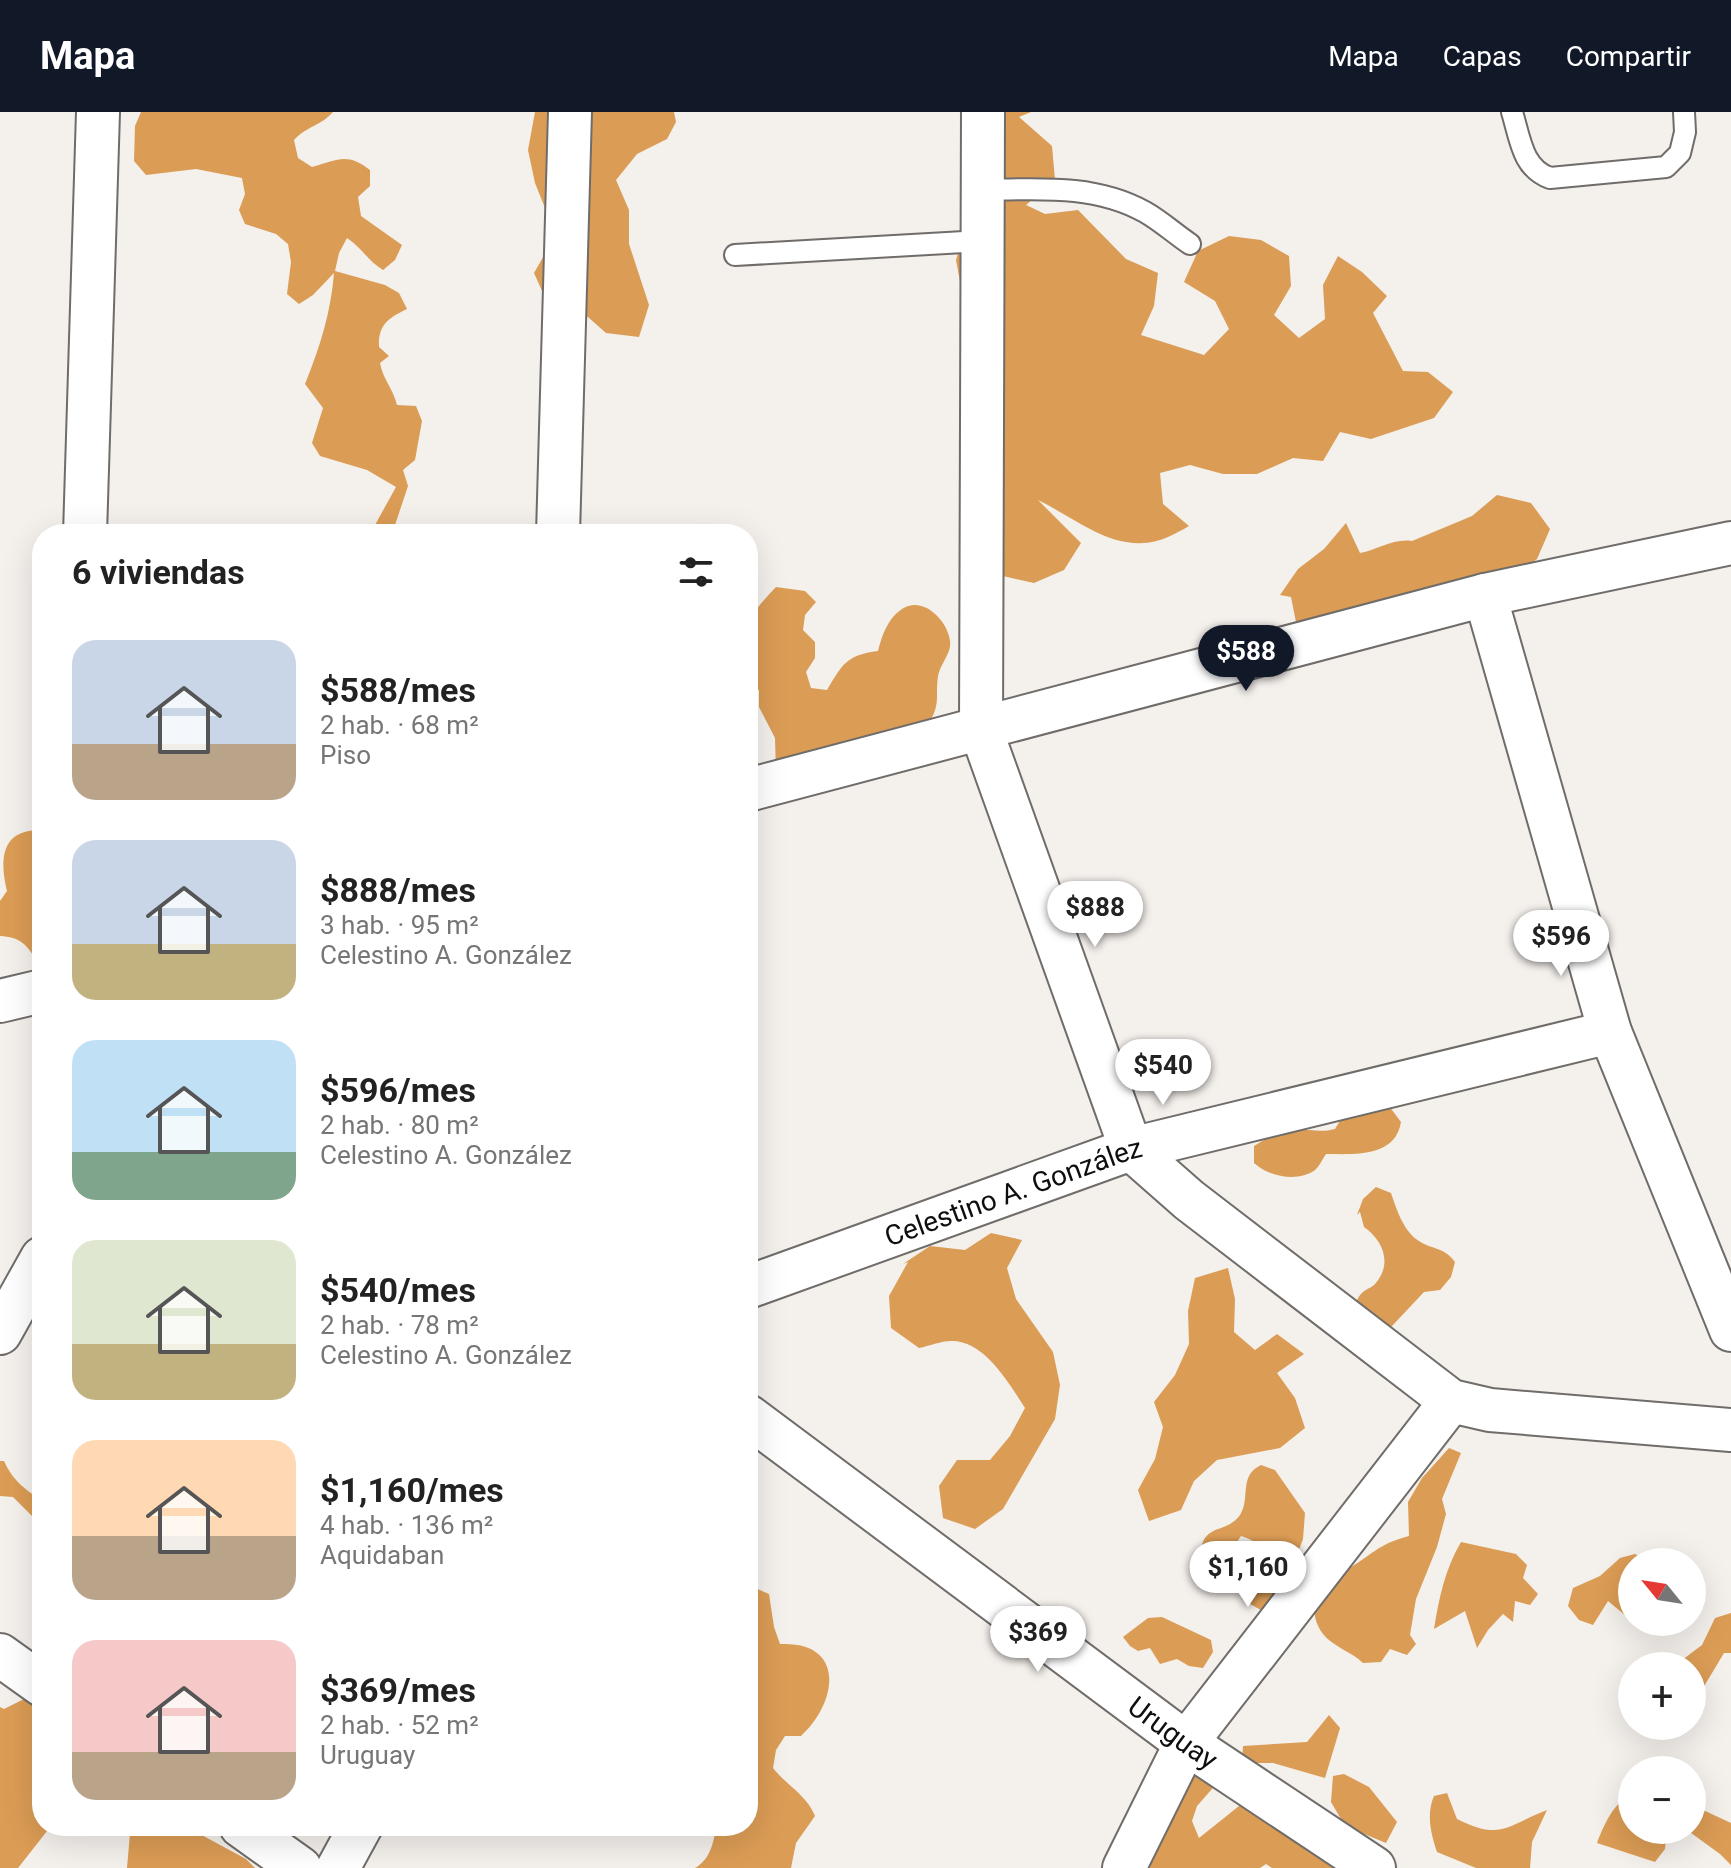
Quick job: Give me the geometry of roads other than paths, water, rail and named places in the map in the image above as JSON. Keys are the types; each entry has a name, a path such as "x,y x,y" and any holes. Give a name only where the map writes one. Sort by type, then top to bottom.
{"street":[{"path":"85,524 98,112"},
{"path":"558,524 570,112"},
{"path":"983,112 981,730 1131,1149 1189,1200 1451,1401 1490,1410 1731,1430"},
{"path":"758,787 1485,595 1731,543"},
{"path":"1485,595 1610,1032 1731,1330"},
{"path":"0,1001 32,993"},
{"name":"Celestino A. González","path":"758,1283 1131,1149 1610,1032"},
{"path":"0,1333 32,1276"},
{"path":"1124,1868 1186,1743 1451,1401"},
{"name":"Uruguay","path":"758,1423 1186,1743 1374,1868"},
{"path":"0,1655 32,1678"},
{"path":"255,1836 300,1868"},
{"path":"338,1868 356,1836"}],"lane":[{"path":"1512,112 1526,159 1538,174 1550,178 1666,167 1680,153 1685,132 1684,112"},
{"path":"982,190 1089,191 1116,198 1146,212 1190,244"},
{"path":"735,255 982,241"}]}
